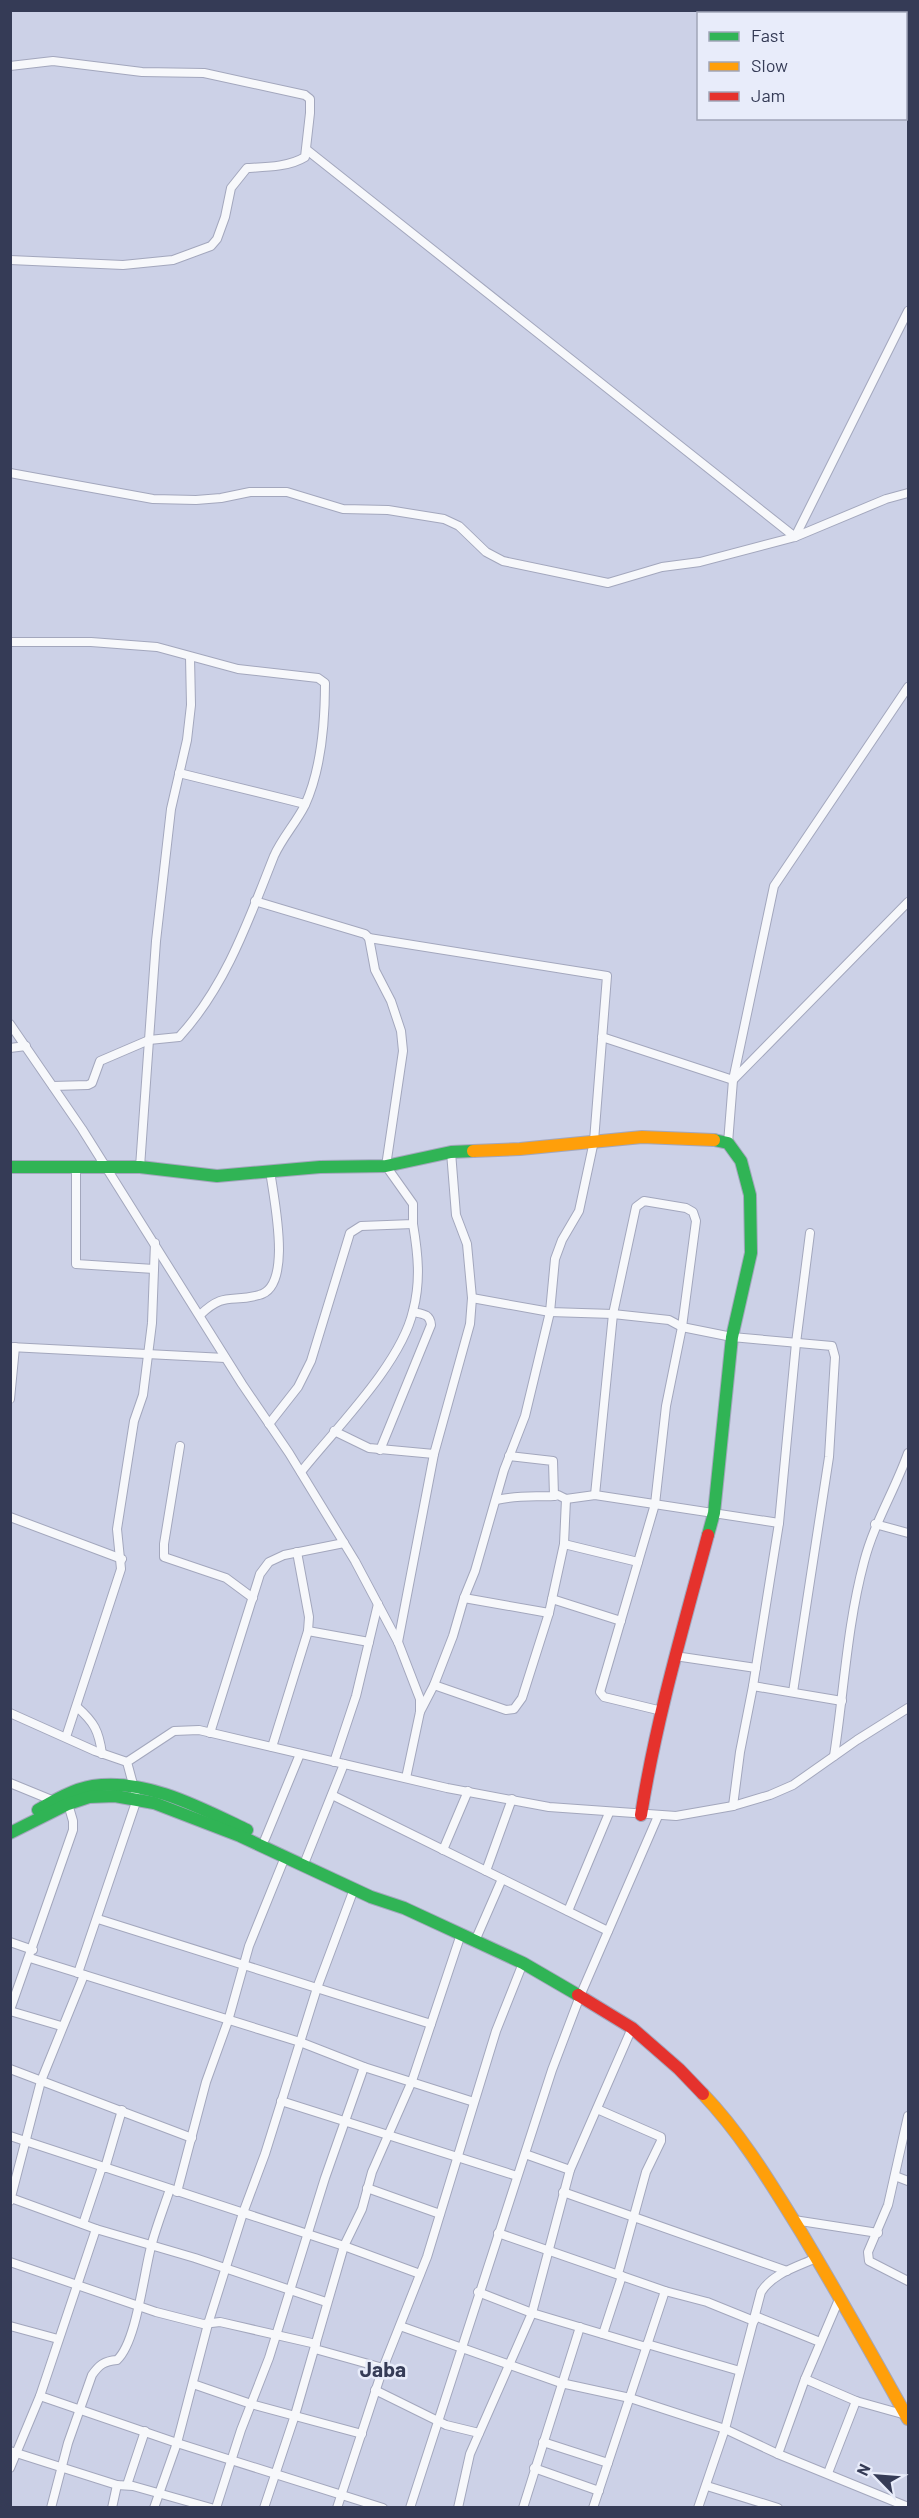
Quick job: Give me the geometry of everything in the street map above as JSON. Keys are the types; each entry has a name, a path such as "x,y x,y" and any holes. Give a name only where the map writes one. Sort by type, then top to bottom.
{"main road":[{"path":"10,1167 140,1167 217,1176 320,1167 386,1166 451,1152 520,1149 642,1137 722,1140 728,1143 741,1161 750,1195 751,1241 743,1294 732,1337 714,1513 675,1656 648,1770 641,1815"},
{"path":"10,1832 20,1822 54,1801 94,1786 135,1793 388,1904 404,1908 523,1963 632,2028 680,2069 724,2116 759,2163 840,2296 907,2417"},
{"path":"10,1832 25,1828 68,1804 87,1798 151,1791 198,1808 390,1897 404,1908"}],"street":[{"path":"10,66 53,61 142,72 204,73 305,95 310,99 305,157 300,160 247,168 231,188 225,217 217,239 211,246 173,260 123,265 10,260"},
{"path":"307,150 795,537"},
{"path":"795,537 909,311"},
{"path":"10,473 153,499 196,500 250,492 287,492 343,509 388,510 444,519 459,526 486,552 503,561 608,583 662,567 700,562 795,537 886,499 909,493"},
{"path":"10,642 92,642 157,647 238,669 322,680 325,689 322,740 305,804 275,854 269,873 224,975 198,1017 179,1037 149,1040 100,1062 92,1083 88,1085 53,1086"},
{"path":"140,1167 156,941 171,808 187,740 190,657"},
{"path":"728,1143 733,1080 774,886 909,687"},
{"path":"179,773 305,804"},
{"path":"255,901 365,934 369,938 607,976 594,1141 579,1211 562,1240 555,1259 550,1312 525,1416 499,1484 497,1500 475,1571 434,1685 420,1712"},
{"path":"733,1080 909,902"},
{"path":"301,1473 390,1359 409,1326 418,1286 419,1257 413,1224 413,1204 386,1166 402,1051 401,1031 391,1001 375,970 369,938"},
{"path":"10,1024 107,1168 225,1358 301,1473 344,1543 398,1642 420,1699 420,1712 406,1779"},
{"path":"602,1037 733,1080"},
{"path":"10,1048 26,1046"},
{"path":"398,1642 434,1454 470,1324 472,1298 467,1244 456,1215 451,1152"},
{"path":"76,1168 76,1264 154,1269"},
{"path":"200,1315 222,1299 261,1295 271,1288 279,1267 280,1250 270,1170"},
{"path":"595,1495 613,1314 639,1203 644,1201 686,1208 693,1212 696,1221 682,1327 666,1406 655,1504 600,1692 602,1696 662,1711"},
{"path":"269,1424 298,1387 311,1362 350,1233 361,1226 413,1224"},
{"path":"733,1806 779,1523 796,1343 810,1233"},
{"path":"66,1737 121,1569 122,1559 117,1529 134,1421 143,1395 155,1243"},
{"path":"472,1298 550,1312 613,1314 669,1320 682,1327 732,1337 832,1346 835,1350 835,1357 829,1457 794,1692"},
{"path":"380,1450 431,1325 426,1314 413,1312"},
{"path":"10,1399 13,1347 225,1358"},
{"path":"334,1431 369,1448 434,1454"},
{"path":"180,1446 164,1544 164,1557 226,1578 253,1598"},
{"path":"834,1756 856,1597 875,1524 909,1453"},
{"path":"509,1456 553,1461 554,1496"},
{"path":"497,1500 514,1496 558,1495 566,1498 595,1495 779,1523"},
{"path":"434,1685 506,1710 514,1709 522,1698 549,1613 564,1544 566,1498"},
{"path":"10,1516 122,1559"},
{"path":"875,1524 909,1533"},
{"path":"210,1732 260,1574 269,1562 297,1552 344,1543"},
{"path":"564,1544 638,1562"},
{"path":"272,1747 308,1631 309,1617 297,1552"},
{"path":"464,1598 549,1613"},
{"path":"552,1599 621,1621"},
{"path":"334,1762 356,1696 378,1604"},
{"path":"308,1631 369,1642"},
{"path":"675,1656 756,1668"},
{"path":"753,1686 842,1701"},
{"path":"77,1707 99,1733 102,1754"},
{"path":"10,1713 102,1754 127,1761 174,1731 199,1730 406,1779 569,1810 658,1816 690,1814 733,1806 770,1795 793,1785 909,1708"},
{"path":"265,1839 300,1754"},
{"path":"127,1761 135,1793 81,1974 41,2081 11,2200 326,2302"},
{"path":"306,1859 344,1764"},
{"path":"10,1783 54,1801"},
{"path":"443,1850 468,1791"},
{"path":"332,1795 608,1931"},
{"path":"486,1871 512,1799"},
{"path":"61,2026 10,2010 32,1954 73,1830 74,1821 68,1804"},
{"path":"568,1911 609,1813"},
{"path":"410,2508 478,2292 552,2070 580,1996 658,1816"},
{"path":"51,2508 79,2408 92,2375 99,2365 121,2356 139,2307 152,2245 192,2138 206,2082 228,2020 243,1965 285,1857"},
{"path":"475,1941 502,1879"},
{"path":"154,2508 177,2443 225,2268 317,1988 354,1889"},
{"path":"98,1919 431,2024"},
{"path":"264,2508 296,2415 316,2347 326,2302 344,2246 362,2209 372,2172 412,2081 461,1934"},
{"path":"10,1942 32,1954 81,1974 300,2042 364,2067 474,2102"},
{"path":"337,2508 375,2390 420,2274 440,2214 496,2031 523,1963"},
{"path":"458,2508 470,2454 532,2313 570,2170 632,2028"},
{"path":"216,2508 276,2336 344,2120 364,2067"},
{"path":"10,2069 192,2138"},
{"path":"281,2101 517,2176"},
{"path":"597,2109 661,2137 646,2172 603,2334"},
{"path":"83,2224 122,2110"},
{"path":"909,2116 896,2176 878,2233 868,2252 869,2261 909,2281"},
{"path":"10,2136 344,2246 420,2274"},
{"path":"525,2154 570,2170"},
{"path":"896,2176 909,2181"},
{"path":"368,2188 440,2214"},
{"path":"563,2192 787,2271"},
{"path":"794,2220 878,2233"},
{"path":"10,2468 14,2452 40,2396 96,2229"},
{"path":"498,2233 820,2342"},
{"path":"698,2508 726,2429 761,2292 766,2283 816,2258"},
{"path":"10,2262 139,2307 208,2324 220,2322 316,2347 383,2368"},
{"path":"593,2508 665,2291"},
{"path":"478,2292 532,2313 741,2372"},
{"path":"778,2454 805,2379 840,2296"},
{"path":"10,2326 58,2339"},
{"path":"400,2326 561,2383 630,2398 726,2429 778,2454 909,2507"},
{"path":"523,2508 579,2327"},
{"path":"805,2379 856,2401 907,2417"},
{"path":"193,2384 251,2404 362,2434"},
{"path":"375,2390 446,2425 479,2433"},
{"path":"40,2396 177,2443 342,2493 383,2508"},
{"path":"828,2473 856,2401"},
{"path":"127,2485 145,2431"},
{"path":"543,2442 608,2463"},
{"path":"14,2452 117,2485 127,2485 160,2493 211,2508"},
{"path":"534,2468 599,2491"},
{"path":"112,2508 117,2485"},
{"path":"707,2486 778,2508"}],"traffic: fast":[{"path":"708,1535 714,1513 732,1337 751,1253 750,1195 741,1161 728,1143 714,1140"},
{"path":"10,1167 140,1167 217,1176 320,1167 386,1166 451,1152 473,1151"},
{"path":"38,1810 65,1795 86,1787 133,1786 192,1804 247,1830"},
{"path":"10,1833 68,1804 89,1797 115,1796 154,1803 240,1836 371,1897 404,1908 523,1963 578,1995"}],"traffic: slow":[{"path":"473,1151 520,1149 642,1137 714,1140"},
{"path":"703,2094 744,2143 779,2196 908,2419"}],"traffic: jam":[{"path":"641,1815 662,1709 708,1535"},
{"path":"578,1995 632,2028 679,2069 703,2094"}],"district":[{"name":"Jaba","path":"383,2368"}]}
